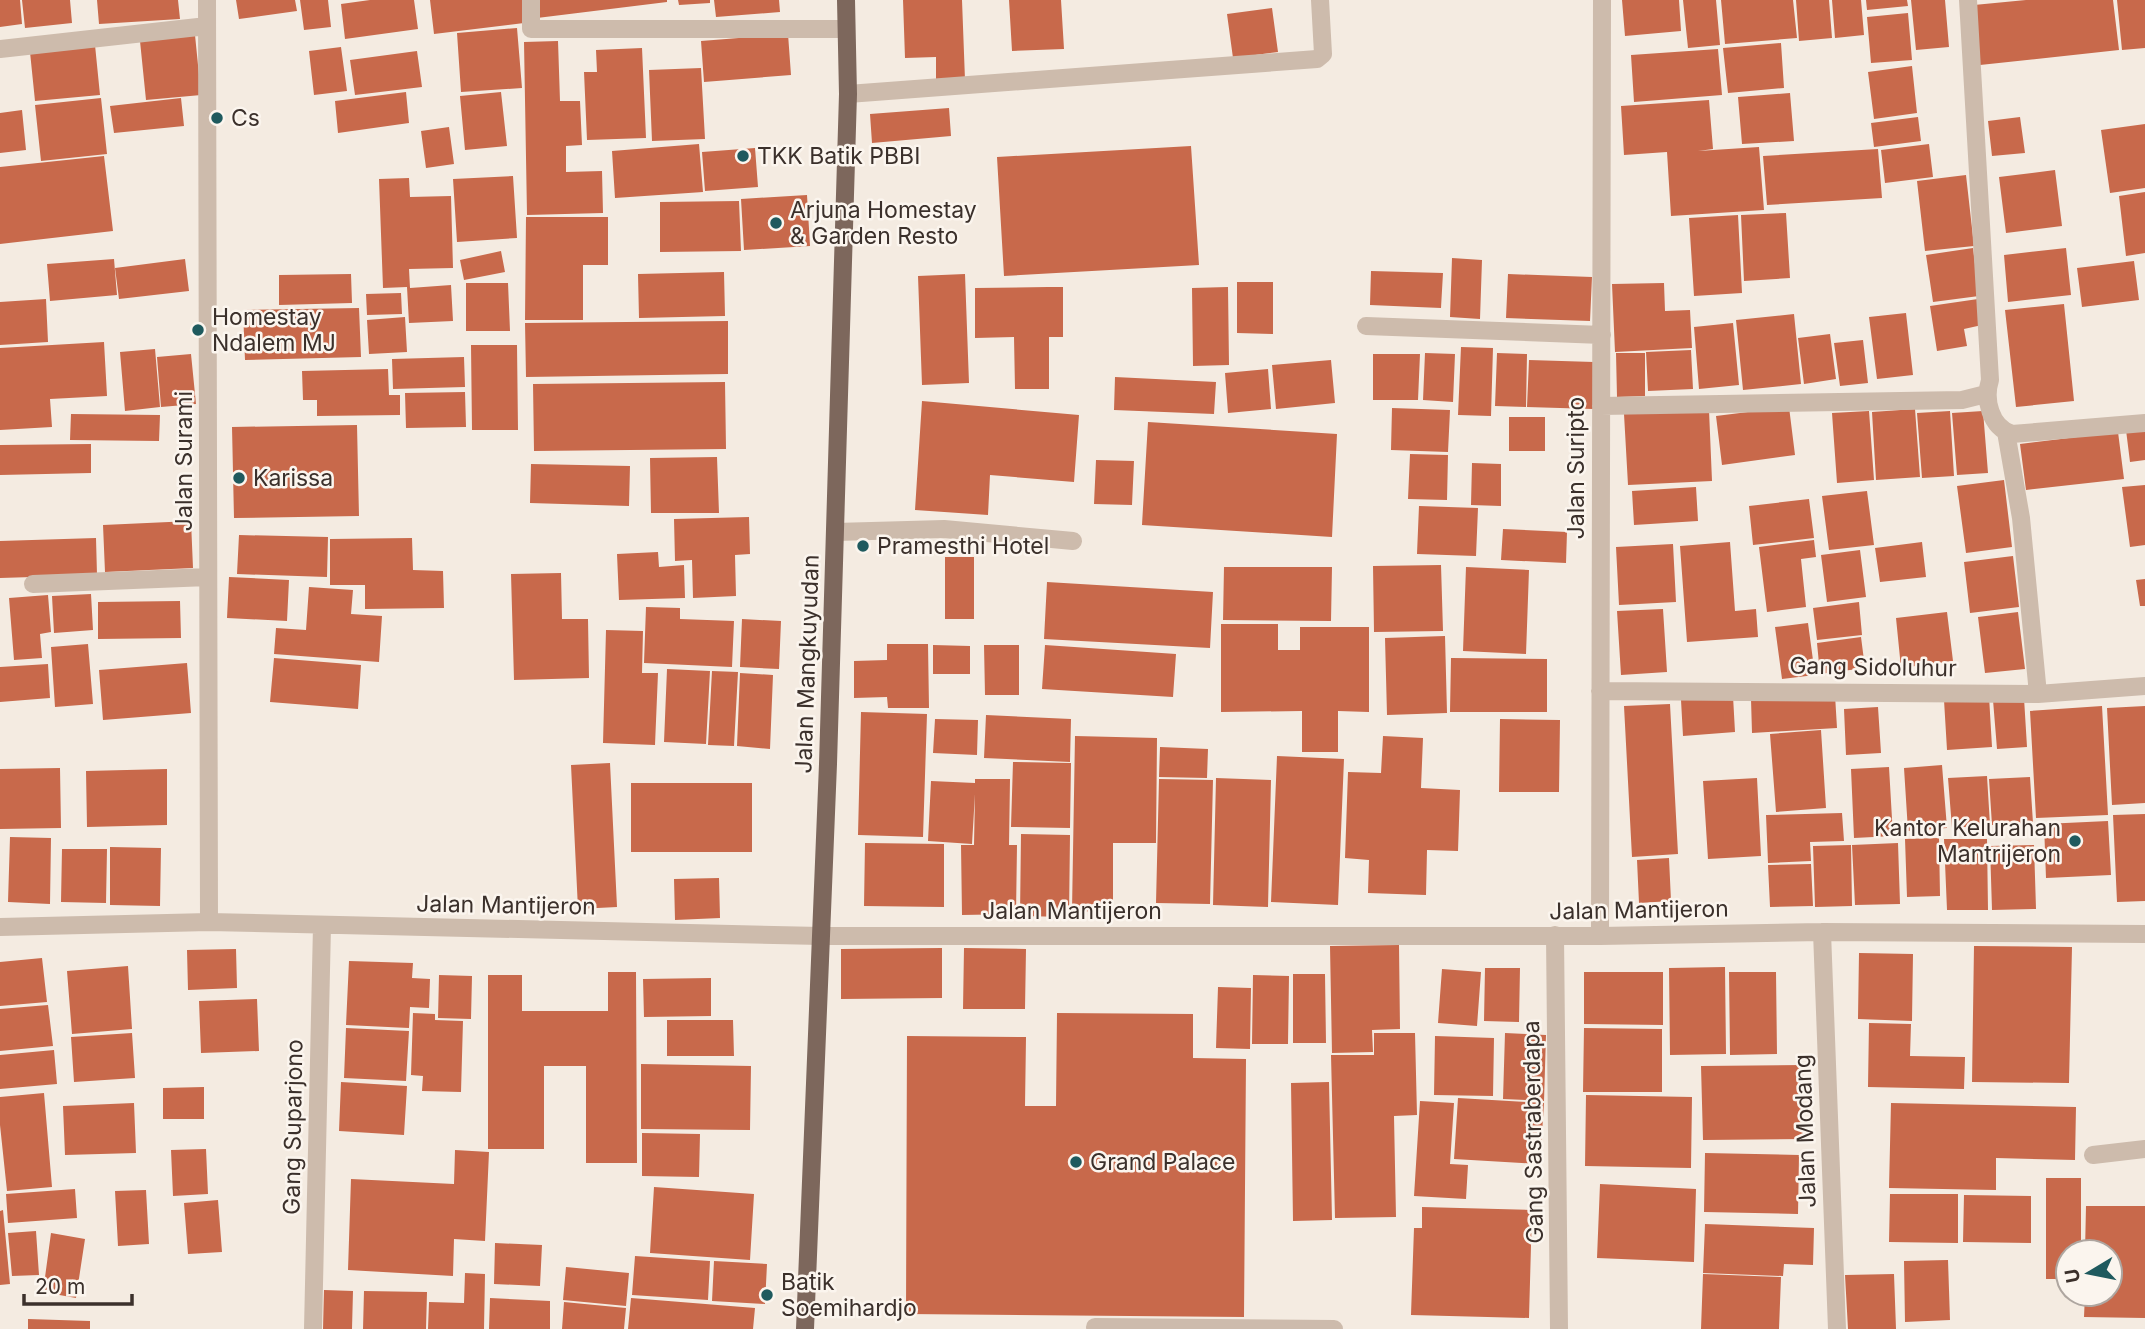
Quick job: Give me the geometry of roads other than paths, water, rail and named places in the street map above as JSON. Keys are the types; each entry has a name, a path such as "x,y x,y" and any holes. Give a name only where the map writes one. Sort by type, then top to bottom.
{"main road":[{"name":"Jalan Mangkuyudan","path":"805,1329 835,532 848,94 846,0"}],"street":[{"name":"Jalan Surami","path":"207,0 209,922"},
{"path":"531,0 531,29 846,29"},
{"path":"848,94 1317,59 1322,54 1320,0"},
{"name":"Jalan Suripto","path":"1600,936 1602,0"},
{"path":"1968,0 1990,380 1986,394 1995,422 2012,434 2145,423"},
{"path":"0,49 207,26"},
{"path":"1366,326 1602,335"},
{"path":"1601,405 1962,400 1986,394"},
{"path":"2006,432 2021,518 2038,694"},
{"path":"835,532 944,529 1073,541"},
{"path":"33,584 208,576"},
{"name":"Gang Sidoluhur","path":"1600,691 2038,694 2145,686"},
{"name":"Jalan Mantijeron","path":"0,927 209,922 821,936 1600,936 1822,932 2145,934"},
{"name":"Gang Suparjono","path":"313,1329 321,926"},
{"name":"Jalan Modang","path":"1822,932 1837,1329"},
{"name":"Gang Sastraberdapa","path":"1555,935 1559,1329"},
{"path":"2093,1156 2145,1149"},
{"path":"1095,1327 1334,1329"}],"place":[{"name":"Cs","path":"217,118"},
{"name":"TKK Batik PBBI","path":"743,156"},
{"name":"Arjuna Homestay & Garden Resto","path":"776,223"},
{"name":"Homestay Ndalem MJ","path":"198,330"},
{"name":"Karissa","path":"239,478"},
{"name":"Pramesthi Hotel","path":"863,546"},
{"name":"Kantor Kelurahan Mantrijeron","path":"2075,841"},
{"name":"Grand Palace","path":"1076,1162"},
{"name":"Batik Soemihardjo","path":"767,1295"}]}
